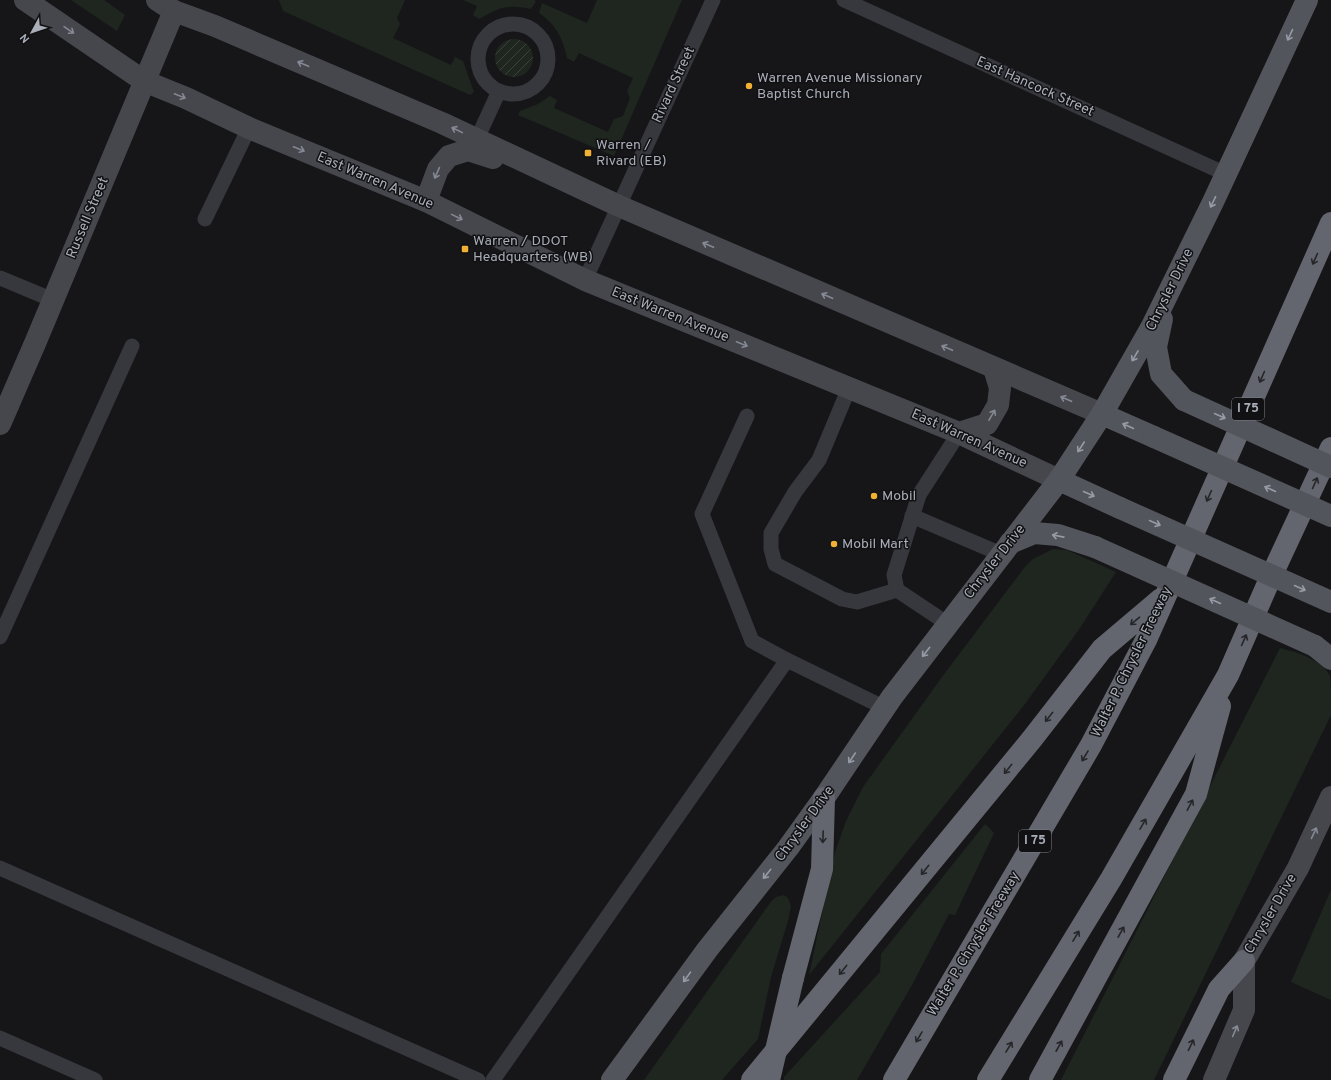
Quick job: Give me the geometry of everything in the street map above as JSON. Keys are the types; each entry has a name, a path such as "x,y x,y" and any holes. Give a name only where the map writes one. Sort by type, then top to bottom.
{"highway":[{"name":"Walter P. Chrysler Freeway","path":"894,1080 1091,745 1146,640 1164,596 1331,223"},
{"path":"988,1080 1111,879 1228,676 1269,581 1331,448"},
{"path":"752,1080 1032,739 1102,648 1164,596"},
{"path":"1040,1080 1196,794 1228,676"},
{"path":"769,1080 793,978 822,869 824,798"},
{"path":"1174,1080 1219,989 1244,961"}],"main road":[{"name":"East Warren Avenue","path":"25,0 144,81 186,98 249,128 426,201 585,280 959,433 1120,508 1331,602"},
{"name":"Chrysler Drive","path":"612,1080 707,950 788,848 824,798 892,697 1059,480 1102,414 1151,328 1226,174 1307,0"},
{"name":"Russell Street","path":"0,424 144,81 165,5"},
{"path":"165,5 442,123 619,206 1102,414 1331,516"},
{"path":"426,201 438,169 449,156 468,150 572,184"},
{"path":"1166,297 1156,347 1161,374 1184,400 1331,467"},
{"path":"959,433 987,424 998,405 1000,388 994,368"},
{"path":"1006,549 1034,533 1058,535 1095,547 1323,652"},
{"name":"Chrysler Drive","path":"1214,1080 1244,1010 1244,961 1298,868 1331,797"}],"lane":[{"name":"Rivard Street","path":"585,280 713,0"},
{"name":"East Hancock Street","path":"844,0 1226,174"},
{"path":"507,24 518,24 529,27 538,34 545,44 548,56 547,68 542,79 534,87 523,93 511,94 499,91 490,85 482,76 478,66 478,55 481,44 487,34 496,28 507,24"},
{"path":"477,139 499,91"},
{"path":"205,219 249,128"},
{"path":"0,278 53,300"},
{"path":"0,637 132,346"},
{"path":"849,388 819,460 795,492 771,532 771,549 775,564 842,599 857,602 897,590"},
{"path":"748,416 702,514 752,641 787,660 885,708"},
{"path":"948,624 897,590 894,575 919,495 959,433"},
{"path":"912,516 1006,549"},
{"path":"493,1080 787,660"},
{"path":"0,868 478,1080"},
{"path":"0,1038 95,1080"}],"shaded area":[{"path":"71,0 104,0 125,15 117,31"},
{"path":"279,0 405,0 397,18 400,24 393,38 451,65 455,57 463,61 474,92 470,95 283,11"},
{"path":"463,0 536,1 531,9 509,7 499,9 479,19 473,15 477,6"},
{"path":"597,0 682,0 614,156 518,115 520,111 538,104 550,96 557,100 554,108 608,132 614,119 623,116 630,98 627,91 633,78 579,53 574,62 567,58 558,32 545,17 539,13 542,3 587,23"},
{"path":"514,39 524,42 530,48 533,58 530,68 524,74 514,77 504,74 498,68 495,58 498,48 504,42"},
{"path":"1053,549 1067,550 1116,572 1080,628 1025,704 809,975 835,852 846,821 863,787 942,677 1024,568 1033,559"},
{"path":"1280,648 1316,661 1327,671 1330,677 1331,715 1154,1080 1061,1080"},
{"path":"985,824 994,833 955,915 949,914 912,985 857,1080 784,1080 784,1077 880,972 881,954"},
{"path":"1331,890 1331,1000 1291,982"},
{"path":"784,895 788,898 791,906 771,977 758,1039 722,1080 644,1080 770,903 776,897"}],"place":[{"name":"Warren Avenue Missionary Baptist Church","path":"749,86"},
{"name":"Warren / Rivard (EB)","path":"588,153"},
{"name":"Warren / DDOT Headquarters (WB)","path":"465,249"},
{"name":"Mobil","path":"874,496"},
{"name":"Mobil Mart","path":"834,544"}]}
